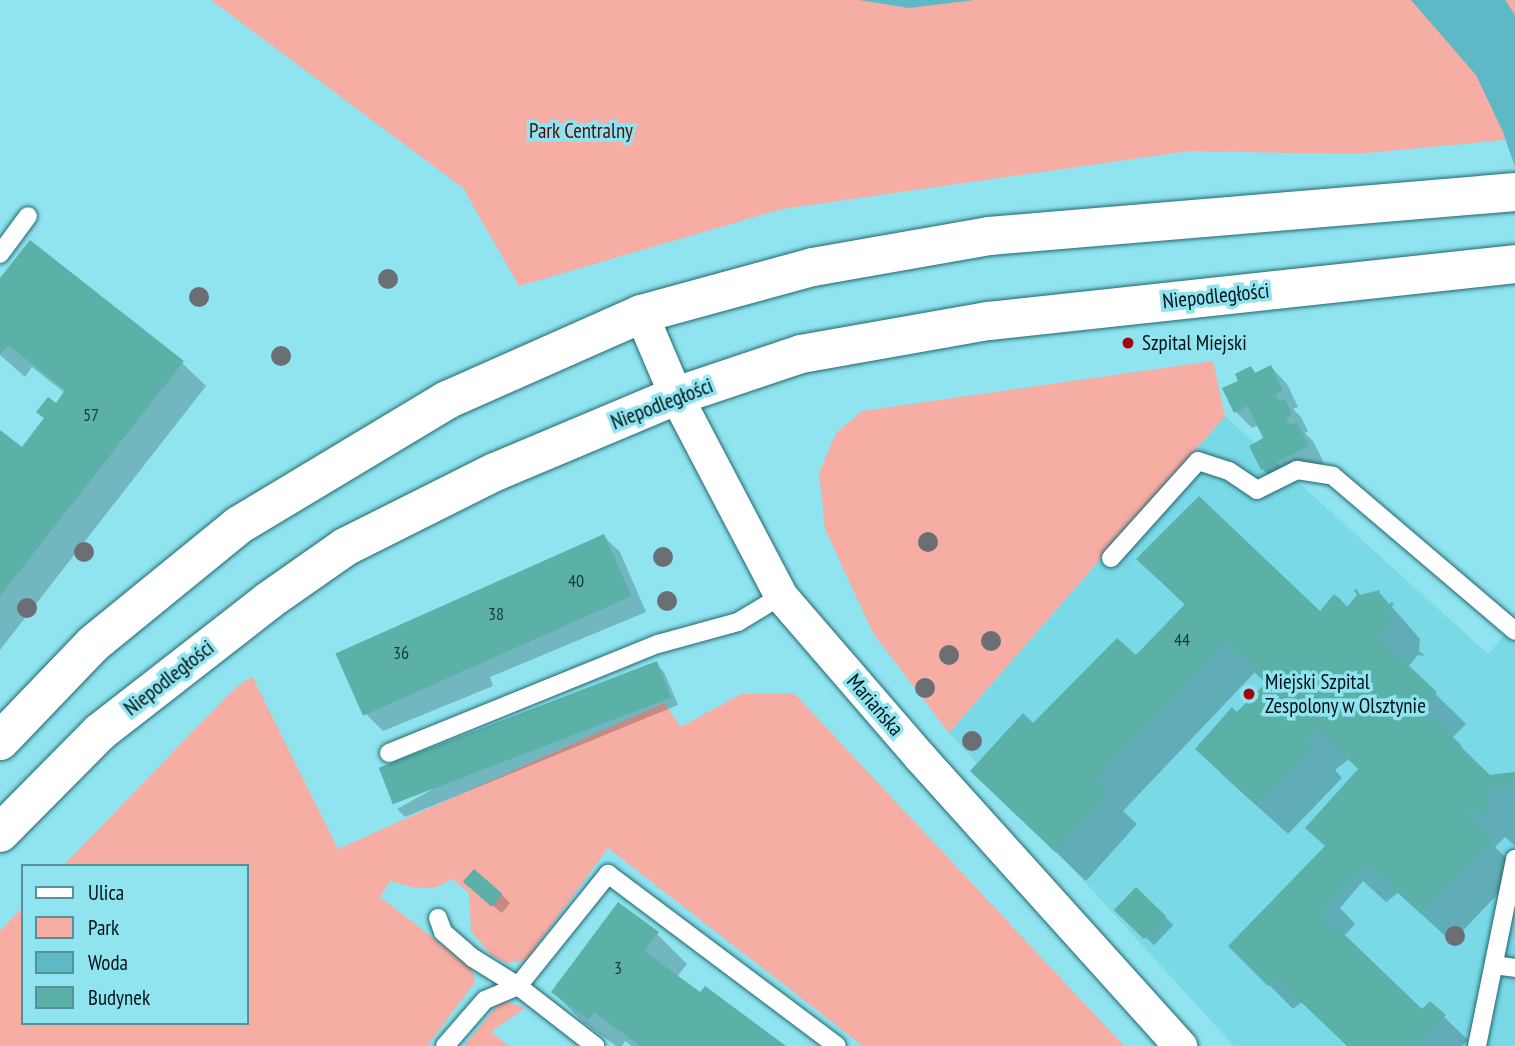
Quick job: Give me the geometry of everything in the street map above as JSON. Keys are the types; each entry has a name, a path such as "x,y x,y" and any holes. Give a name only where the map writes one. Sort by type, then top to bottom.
{"street":[{"path":"0,741 93,644 239,525 447,400 641,314 813,267 989,236 1515,192"},
{"name":"Niepodległości","path":"0,833 100,732 268,601 345,547 495,472 676,396 801,355 989,321 1515,264"},
{"name":"Mariańska","path":"641,314 676,396 781,596 920,757 1180,1046"}],"lane":[{"path":"0,254 28,216"},
{"path":"1111,558 1198,461 1229,471 1256,490 1297,470 1333,476 1515,631"},
{"path":"389,753 658,644 738,622 781,596"},
{"path":"1477,1046 1493,965 1509,917 1515,859"},
{"path":"445,1046 485,1000 518,986 608,874 837,1046"},
{"path":"438,918 443,932 473,958 518,986 595,1046"},
{"path":"1493,965 1515,968"}],"shaded area":[{"name":"Miejski Szpital Zespolony w Olsztynie","path":"1225,416 1488,654 1515,623 1515,1046 1234,1046 949,733"}],"green space":[{"name":"Park Centralny","path":"211,0 1515,0 1515,139 1356,154 1189,151 782,209 519,286 463,188"},
{"path":"1213,361 1225,416 949,733 873,633 825,529 819,473 836,433 862,411"},
{"path":"252,676 338,849 664,703 681,727 741,694 794,693 1124,1046 863,1046 608,848 526,960 506,963 491,955 471,931 469,893 452,879 437,887 416,888 390,881 380,897 471,967 474,974 475,982 427,1046 0,1046 0,931 21,909 21,1025 248,1025 248,864 65,864 231,692"},
{"path":"502,1000 525,1008 491,1032 509,1046 464,1046"}],"water":[{"path":"859,0 974,0 909,8"},
{"path":"1411,0 1505,0 1515,15 1515,167 1503,132 1476,75"}],"building":[{"path":"30,240 184,361 0,596 0,430 22,447 44,418 36,412 48,397 56,403 65,390 8,345 0,355 0,278"},
{"path":"1271,365 1283,390 1275,394 1279,401 1285,399 1292,415 1286,418 1290,425 1297,422 1309,446 1261,470 1249,446 1263,438 1248,406 1234,413 1222,388 1238,381 1235,374 1251,366 1255,373"},
{"path":"1199,496 1320,611 1334,594 1347,607 1357,595 1354,590 1357,589 1360,595 1380,590 1378,596 1388,605 1392,602 1394,605 1389,608 1390,621 1396,625 1393,628 1388,626 1378,637 1437,692 1423,707 1462,746 1459,750 1488,775 1515,772 1515,785 1489,789 1489,817 1482,816 1474,808 1466,816 1491,840 1420,913 1367,864 1321,912 1422,1009 1430,1001 1446,1015 1417,1046 1347,1046 1277,979 1268,986 1228,946 1325,846 1305,828 1358,769 1318,729 1306,739 1313,747 1256,805 1195,749 1232,707 1237,712 1266,683 1253,671 1256,669 1226,642 1094,780 1108,793 1055,852 970,771 1023,713 1033,723 1117,638 1136,655 1185,604 1136,559"},
{"path":"604,534 632,596 363,716 335,654"},
{"path":"657,661 671,697 393,804 379,768"},
{"path":"474,869 503,894 492,907 463,882"},
{"path":"1136,887 1166,916 1144,939 1114,910"},
{"path":"618,902 659,932 644,951 700,992 705,986 786,1046 640,1046 594,1012 589,1020 551,992"}],"place":[{"name":"Szpital Miejski","path":"1128,343"},
{"name":"Miejski Szpital Zespolony w Olsztynie","path":"1249,694"}]}
